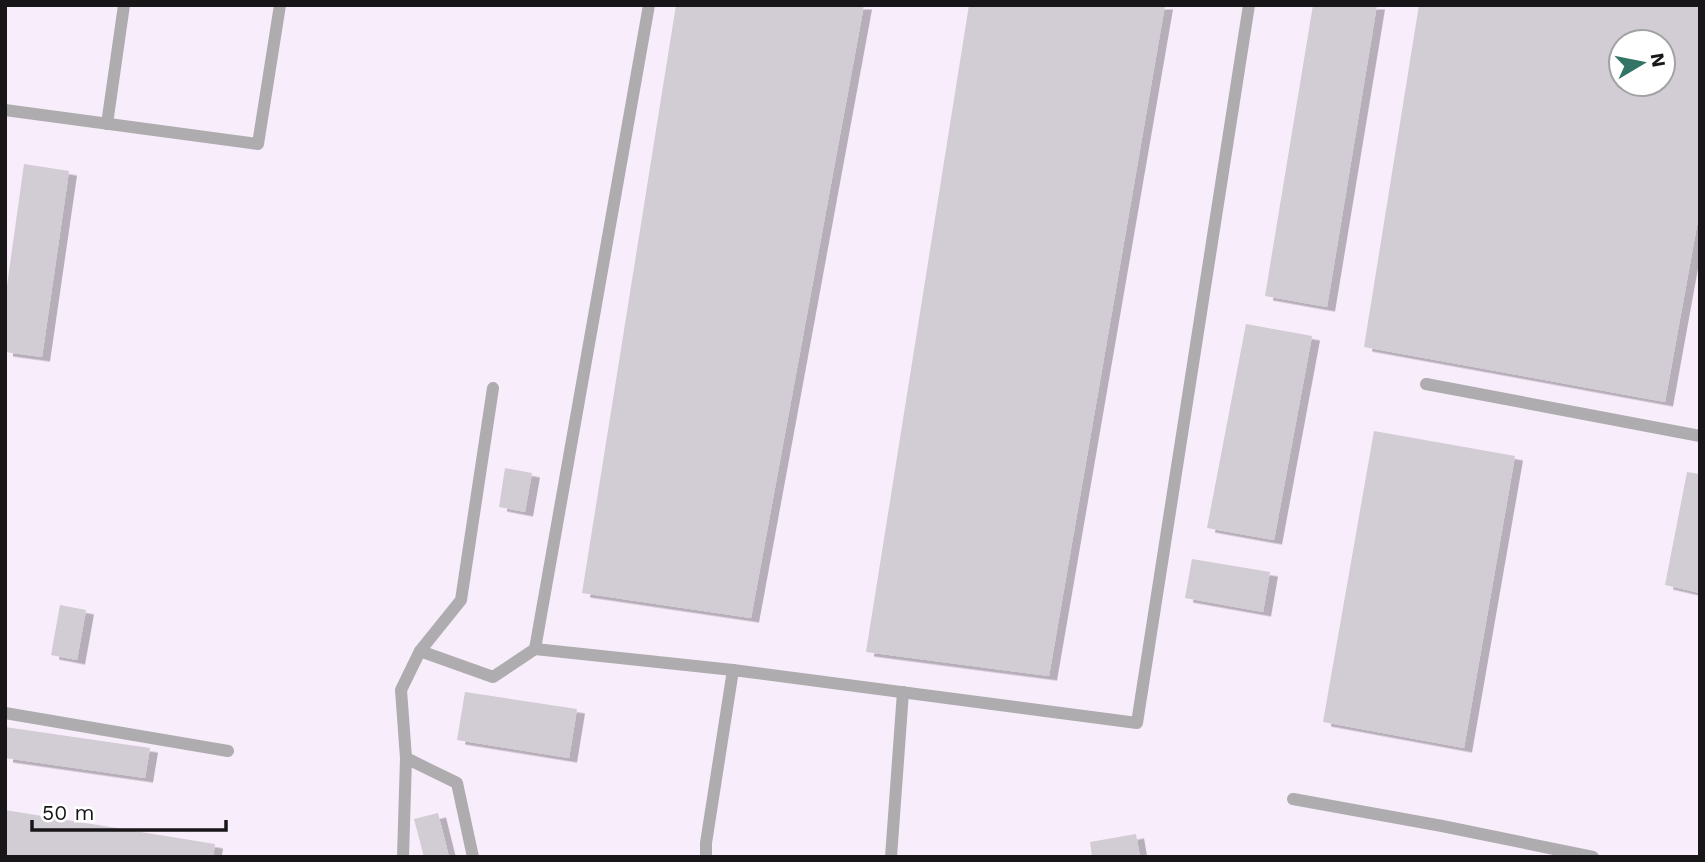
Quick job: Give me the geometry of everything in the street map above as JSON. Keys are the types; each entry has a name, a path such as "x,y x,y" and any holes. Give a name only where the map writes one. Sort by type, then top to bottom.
{"lane":[{"path":"107,124 124,5"},
{"path":"5,110 258,144 280,5"},
{"path":"535,649 649,5"},
{"path":"420,651 493,677 535,649 733,670 1137,723 1249,5"},
{"path":"1426,384 1700,436"},
{"path":"403,857 406,758 401,690 420,651 461,600 493,388"},
{"path":"706,857 733,670"},
{"path":"891,857 903,692"},
{"path":"5,713 228,751"},
{"path":"406,758 457,783 473,857"},
{"path":"1293,799 1593,857"}],"shaded area":[{"path":"5,5 1700,5 1700,857 5,857"}],"building":[{"path":"676,5 864,5 751,618 582,593"},
{"path":"969,5 1165,5 1049,676 866,652"},
{"path":"1313,5 1377,5 1327,307 1265,296"},
{"path":"1419,5 1700,5 1700,209 1665,402 1364,347"},
{"path":"24,164 69,171 42,357 5,352 5,300"},
{"path":"1246,324 1312,336 1274,540 1207,528"},
{"path":"1374,431 1515,456 1464,748 1323,722"},
{"path":"505,468 532,473 525,512 499,507"},
{"path":"1687,472 1700,474 1700,593 1665,585"},
{"path":"1192,559 1270,572 1263,612 1185,598"},
{"path":"60,605 86,610 77,660 51,655"},
{"path":"465,692 577,709 569,758 457,740"},
{"path":"5,727 150,748 145,778 5,758"},
{"path":"5,810 215,844 213,857 5,857"},
{"path":"438,813 449,857 424,857 414,819"},
{"path":"1136,834 1140,857 1092,857 1090,842"}]}
